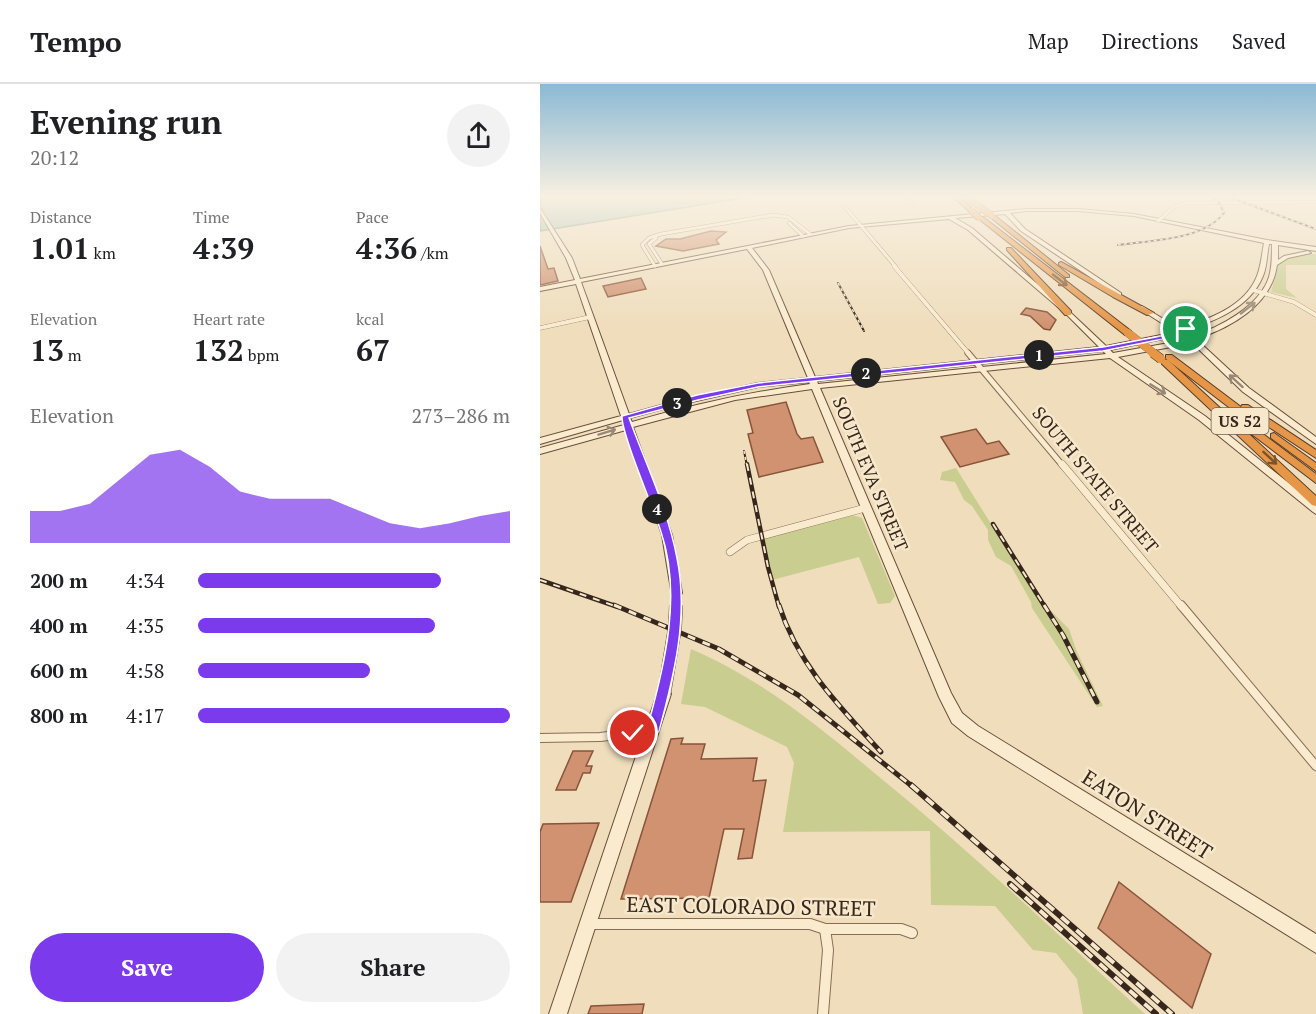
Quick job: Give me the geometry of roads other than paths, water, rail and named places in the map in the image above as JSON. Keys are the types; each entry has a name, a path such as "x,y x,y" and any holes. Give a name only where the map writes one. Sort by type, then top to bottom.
{"highway":[{"path":"1001,240 1068,313"},
{"name":"US 52","path":"1010,240 1167,360 1316,479"},
{"name":"US 52","path":"1024,240 1132,333"},
{"path":"1027,240 1080,276 1150,313"},
{"path":"1167,360 1316,455"},
{"path":"1167,360 1316,501"},
{"name":"US 52","path":"1167,360 1316,468"}],"street":[{"path":"558,1014 664,694 675,627 676,593 667,535 577,279 569,258 559,240"},
{"path":"647,240 642,245 655,266"},
{"path":"652,240 649,244 663,264"},
{"path":"540,289 577,279 781,240"},
{"name":"SOUTH STATE STREET","path":"875,240 1316,766"},
{"path":"983,240 1068,313 1107,352 1217,430 1316,510"},
{"path":"1038,240 1103,285 1190,338 1246,390 1316,441"},
{"path":"1250,240 1316,251"},
{"path":"813,383 976,362 1107,352 1181,332 1229,310 1253,290 1260,276 1266,244"},
{"path":"540,451 726,392 983,369 1190,338 1239,316 1264,293 1273,278 1275,246"},
{"name":"SOUTH EVA STREET","path":"748,247 766,270 865,508 957,718"},
{"path":"1275,264 1289,255 1316,251"},
{"path":"1253,290 1294,302 1316,315"},
{"path":"540,328 590,316"},
{"path":"540,441 626,422"},
{"path":"730,552 747,540 865,508"},
{"name":"EATON STREET","path":"957,718 973,731 1316,944"},
{"path":"540,738 600,737 653,731"},
{"name":"EAST COLORADO STREET","path":"588,924 810,924 825,929 901,929 912,933"},
{"path":"823,1014 828,950 825,929"}],"railway":[{"path":"1118,245 1157,240"},
{"path":"838,283 864,331"},
{"path":"744,451 747,466"},
{"path":"747,464 768,567 779,607"},
{"path":"993,524 1045,607"},
{"path":"540,580 618,607"},
{"path":"614,605 719,649 798,695 913,787"},
{"path":"779,605 787,627 809,666 836,702 881,752"},
{"path":"1044,605 1063,635 1097,702"},
{"path":"911,785 1172,1014"},
{"path":"1010,884 1156,1014"}]}
